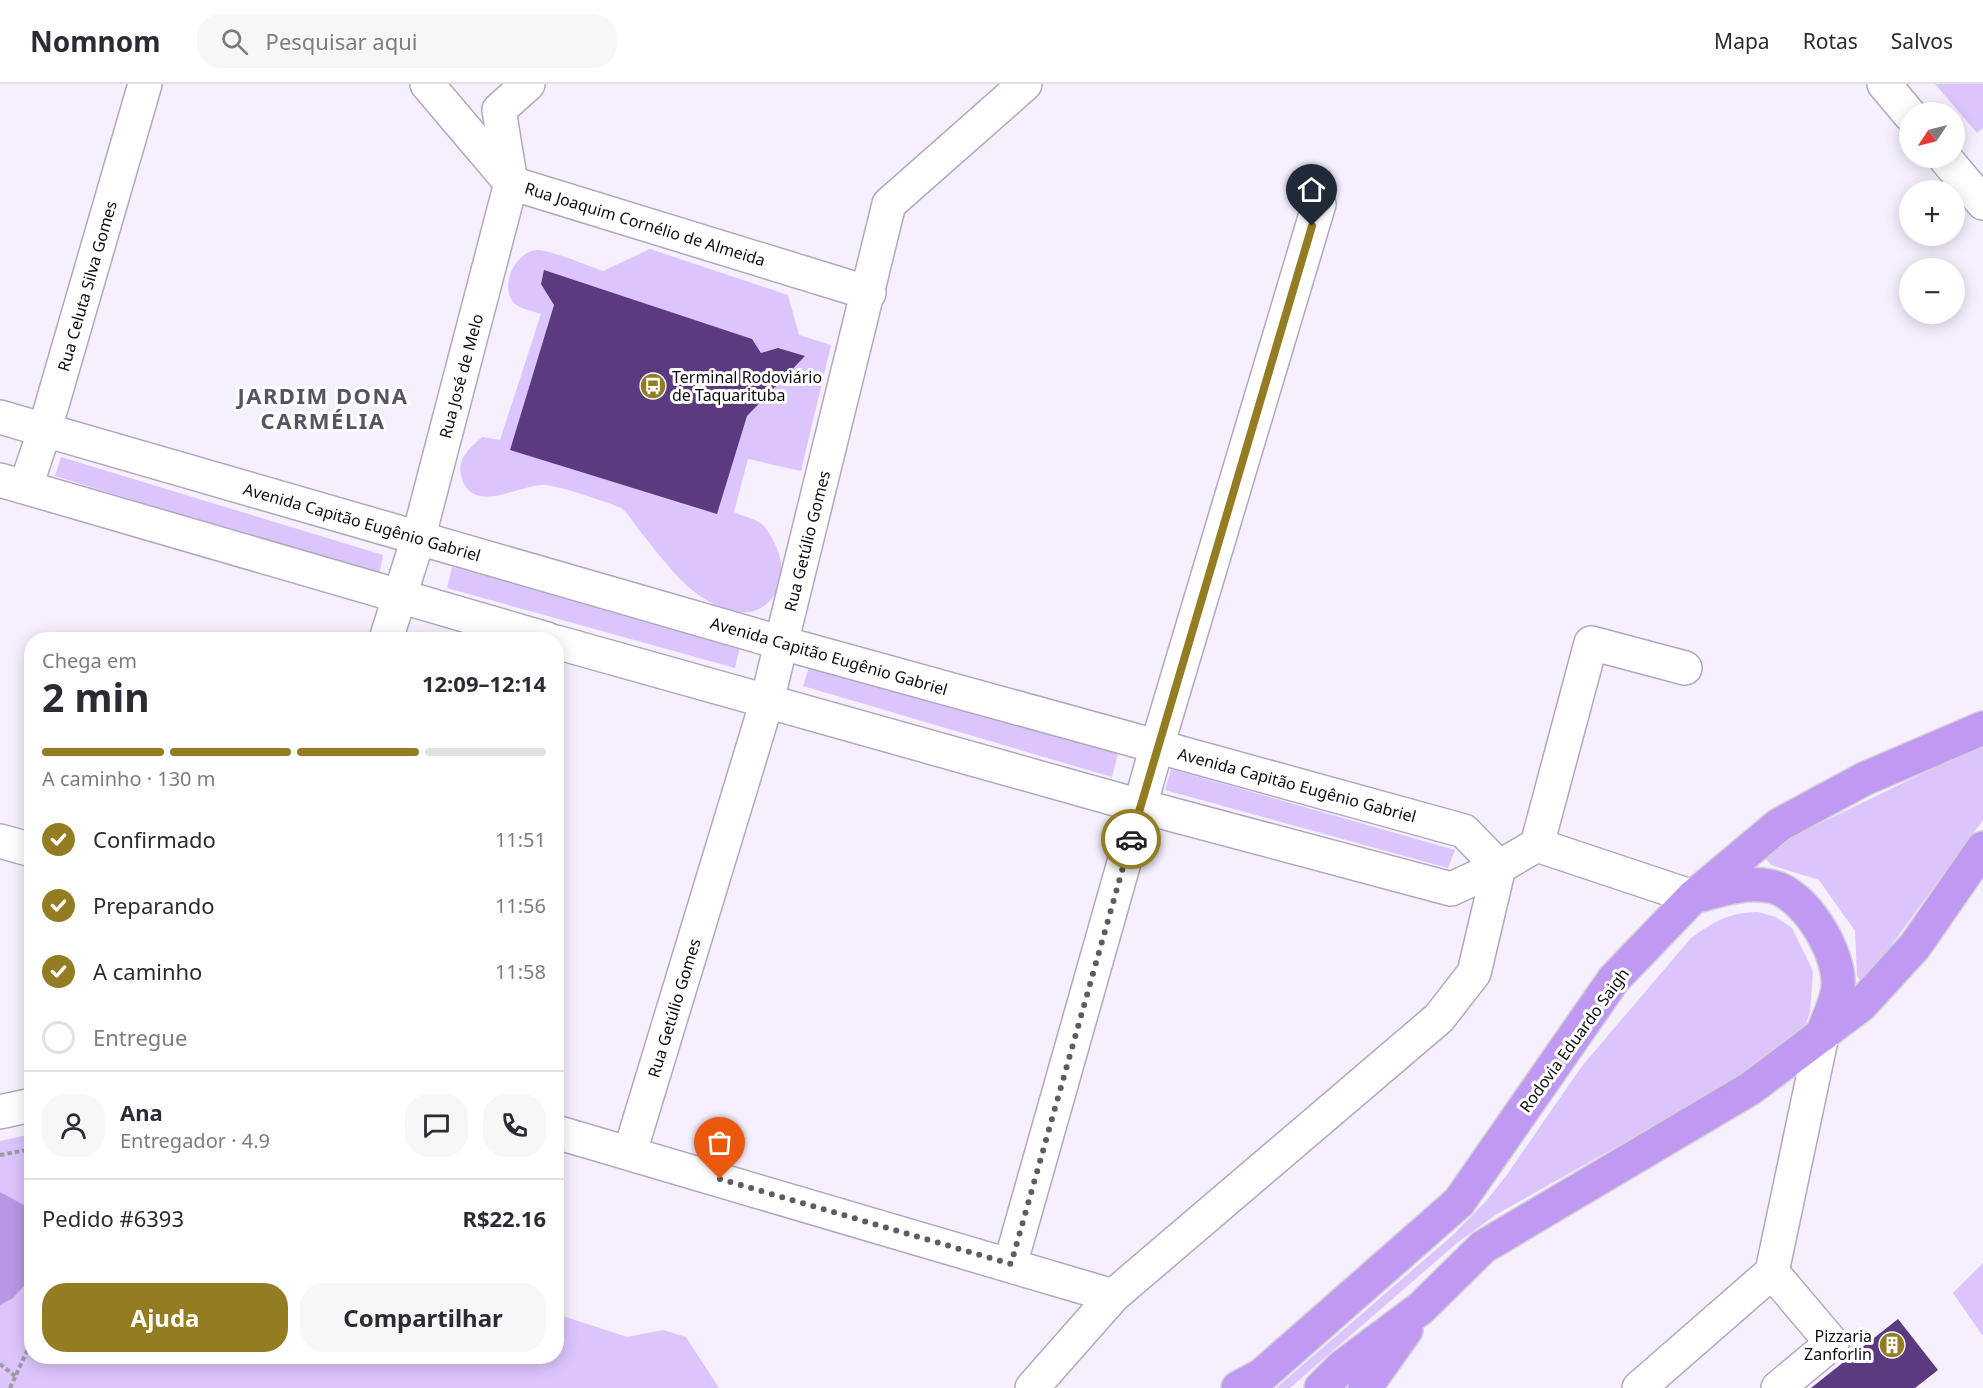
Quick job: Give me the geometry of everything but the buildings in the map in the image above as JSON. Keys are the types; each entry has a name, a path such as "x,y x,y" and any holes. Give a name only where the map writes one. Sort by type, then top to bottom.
{"highway":[{"name":"Rodovia Eduardo Saigh","path":"1238,1388 1262,1375 1460,1202 1614,979 1693,897 1779,825 1864,779 1983,728"},
{"path":"1321,1388 1342,1367 1421,1308 1483,1248 1751,1088 1861,1005 1914,946 1983,848"},
{"path":"1693,897 1736,885 1771,886 1804,906 1829,944 1838,986 1822,1035"},
{"path":"1365,1388 1421,1308"}],"street":[{"name":"Rua Celuta Silva Gomes","path":"13,483 45,429 145,84"},
{"name":"Rua Joaquim Cornélio de Almeida","path":"427,84 511,183 869,293"},
{"name":"Rua José de Melo","path":"388,632 418,539 511,183 499,110 528,84"},
{"name":"Rua Getúlio Gomes","path":"630,1152 767,701 889,204 1025,84"},
{"path":"1884,84 1899,102"},
{"path":"1953,168 1983,203"},
{"path":"1011,1264 1157,746 1319,204"},
{"name":"Avenida Capitão Eugênio Gabriel","path":"0,417 782,643 1464,831 1499,867"},
{"path":"13,483 521,632"},
{"path":"564,644 1140,806 1451,890 1499,867 1537,845 1591,643 1684,668"},
{"path":"0,841 24,848"},
{"path":"1537,845 1693,897"},
{"path":"1032,1388 1113,1296 1439,1018 1474,973 1499,867"},
{"path":"1639,1388 1772,1272 1822,1035"},
{"path":"0,1112 24,1107"},
{"path":"564,1134 1011,1264 1113,1296"},
{"path":"1772,1272 1832,1343 1778,1388"}],"path":[{"path":"0,1155 24,1150"},
{"path":"10,1388 24,1357"},
{"path":"0,1364 15,1376"}],"shaded area":[{"path":"1935,84 1983,84 1983,128 1977,133 1965,119 1965,102 1950,102"},
{"path":"650,249 788,295 799,335 831,345 801,471 748,459 734,512 763,525 773,540 782,565 781,579 775,595 763,607 756,610 739,612 722,608 694,592 671,569 619,507 545,485 486,497 466,488 461,475 463,458 482,437 500,440 541,314 518,306 510,297 509,280 516,263 529,252 537,250 560,255 603,271"},
{"path":"61,457 383,555 379,576 55,476"},
{"path":"452,567 740,646 735,668 447,588"},
{"path":"810,664 1118,754 1112,777 803,686"},
{"path":"1983,744 1983,820 1863,984 1857,976 1855,931 1819,880 1771,865 1764,856 1790,838"},
{"path":"1171,769 1455,850 1448,868 1165,790"},
{"path":"1758,912 1776,917 1792,928 1813,971 1810,1012 1805,1027 1769,1055 1702,1099 1497,1214 1457,1243 1290,1388 1276,1388 1453,1235 1486,1201 1506,1176 1582,1066 1691,938 1722,919 1738,914"},
{"path":"24,1136 24,1364 564,1364 564,1316 627,1337 663,1330 686,1337 719,1388 0,1388 0,1141"},
{"path":"0,1192 24,1205 24,1286 13,1298 0,1305"},
{"path":"1983,1263 1983,1336 1953,1293"}],"way so far":[{"path":"720,1179 1011,1264 1131,839"}],"place":[{"name":"Terminal Rodoviário de Taquarituba","path":"653,386"},
{"name":"Pizzaria Zanforlin","path":"1892,1345"}],"district":[{"name":"JARDIM DONA CARMÉLIA","path":"323,408"}],"route":[{"path":"1131,839 1312,226"}]}
